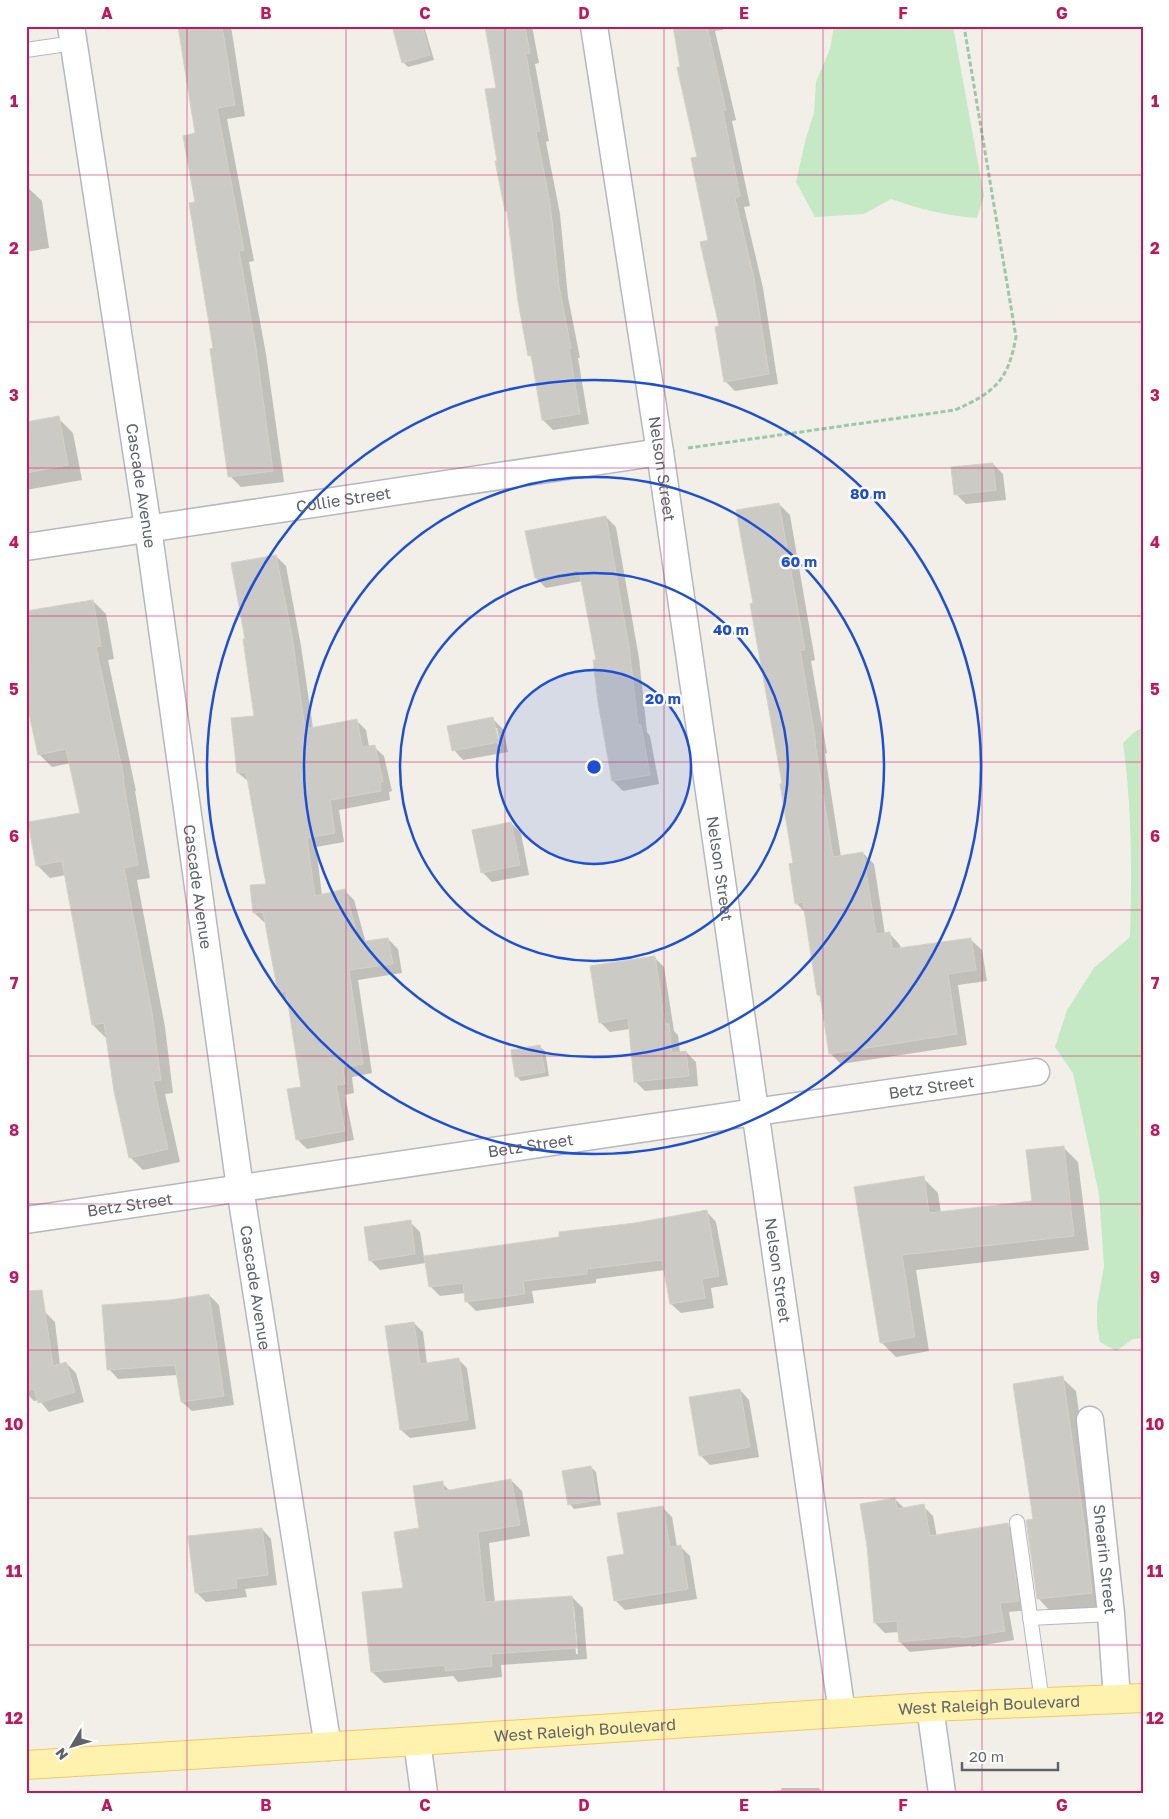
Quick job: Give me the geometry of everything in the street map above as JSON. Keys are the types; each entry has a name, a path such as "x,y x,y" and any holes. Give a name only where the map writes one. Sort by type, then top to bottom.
{"main road":[{"name":"West Raleigh Boulevard","path":"26,1764 416,1741 842,1712 1130,1698"}],"street":[{"name":"Nelson Street","path":"594,26 660,452 842,1712"},
{"name":"Cascade Avenue","path":"73,34 148,528 240,1188 328,1746"},
{"name":"Collie Street","path":"26,547 660,452"},
{"name":"Betz Street","path":"26,1220 1036,1072"},
{"name":"Shearin Street","path":"1090,1420 1111,1614 1130,1698"},
{"path":"930,1707 942,1793"},
{"path":"416,1741 424,1793"}],"lane":[{"path":"26,50 73,34"},
{"path":"1017,1522 1042,1702"},
{"path":"1030,1618 1111,1614"}],"path":[{"path":"660,452 955,410 990,392 1002,380 1012,357 1016,337 964,26"}],"green space":[{"path":"834,26 953,26 984,196 977,218 934,212 891,199 864,214 815,217 796,182 814,113 816,82 830,49"},
{"path":"1143,727 1143,1338 1133,1339 1116,1351 1100,1342 1097,1325 1097,1306 1104,1266 1099,1194 1073,1073 1055,1047 1067,1010 1094,968 1130,937 1131,840 1123,743 1133,733"}],"building":[{"path":"178,26 222,26 235,105 217,108 244,250 239,251 255,342 273,471 228,477 210,349 213,348 189,203 195,202 183,136 195,133"},
{"path":"392,26 422,26 430,55 402,63"},
{"path":"485,26 525,26 530,53 526,54 540,131 536,132 550,203 559,286 571,348 569,349 580,414 542,420 531,355 528,356 518,301 507,211 505,211 495,161 497,161 485,89 496,88"},
{"path":"673,26 707,26 726,110 723,111 740,196 735,198 754,278 769,374 724,382 715,327 719,326 700,242 708,240 691,158 697,157 677,67 680,67"},
{"path":"59,416 68,465 26,473 26,422"},
{"path":"993,463 996,490 954,495 951,467"},
{"path":"779,503 805,650 800,650 833,857 863,852 876,934 890,932 892,949 971,938 976,970 948,974 957,1034 829,1054 820,995 817,995 803,902 795,904 789,864 793,863 780,784 782,783 750,604 753,603 736,510"},
{"path":"606,516 629,647 638,725 641,725 650,775 612,781 598,702 593,660 596,660 579,570 535,578 525,531"},
{"path":"276,555 292,636 305,729 357,719 362,747 375,745 383,782 380,782 381,791 330,800 335,833 307,838 315,896 345,889 359,942 388,938 393,964 349,970 363,1064 343,1067 345,1084 336,1085 345,1131 296,1140 287,1089 301,1087 286,991 278,993 263,912 253,913 250,885 266,884 246,772 237,773 231,718 254,716 243,639 245,639 231,563"},
{"path":"93,600 101,646 96,647 124,778 138,865 124,868 152,1013 161,1080 153,1081 168,1149 129,1158 114,1091 104,1023 92,1025 62,861 36,866 28,822 80,813 66,749 38,755 26,700 26,611"},
{"path":"493,717 499,742 452,751 447,726"},
{"path":"511,822 520,865 481,873 472,830"},
{"path":"655,956 665,1024 669,1024 672,1053 686,1051 689,1076 634,1082 628,1018 599,1023 590,966"},
{"path":"540,1045 545,1072 515,1077 511,1050"},
{"path":"1064,1146 1074,1236 902,1255 915,1337 880,1343 854,1187 924,1176 929,1213 1032,1201 1026,1150"},
{"path":"707,1210 719,1276 702,1279 705,1298 670,1304 662,1260 587,1269 587,1274 523,1281 525,1294 465,1302 463,1283 429,1287 424,1256 559,1237 559,1232 635,1223"},
{"path":"411,1220 415,1254 369,1261 364,1227"},
{"path":"42,1290 53,1366 66,1362 75,1392 38,1403 34,1389 26,1391 26,1291"},
{"path":"209,1294 224,1396 181,1402 175,1365 107,1370 102,1305 170,1300"},
{"path":"414,1322 420,1364 459,1358 468,1420 400,1430 385,1326"},
{"path":"1063,1376 1092,1593 1037,1599 1026,1520 1033,1519 1013,1384"},
{"path":"740,1389 750,1447 699,1456 689,1397"},
{"path":"591,1466 597,1500 568,1505 562,1471"},
{"path":"511,1479 520,1525 478,1532 485,1602 572,1596 577,1648 491,1654 492,1666 445,1671 445,1665 371,1672 362,1592 403,1588 394,1532 419,1528 413,1486 443,1481 444,1491"},
{"path":"895,1498 897,1509 924,1504 930,1536 1008,1523 1019,1601 1000,1603 1005,1631 961,1638 961,1636 899,1642 897,1621 874,1623 867,1546 860,1504"},
{"path":"663,1506 670,1547 681,1545 688,1589 614,1601 607,1557 624,1554 617,1513"},
{"path":"262,1528 268,1575 236,1579 237,1588 195,1593 188,1536"}]}
